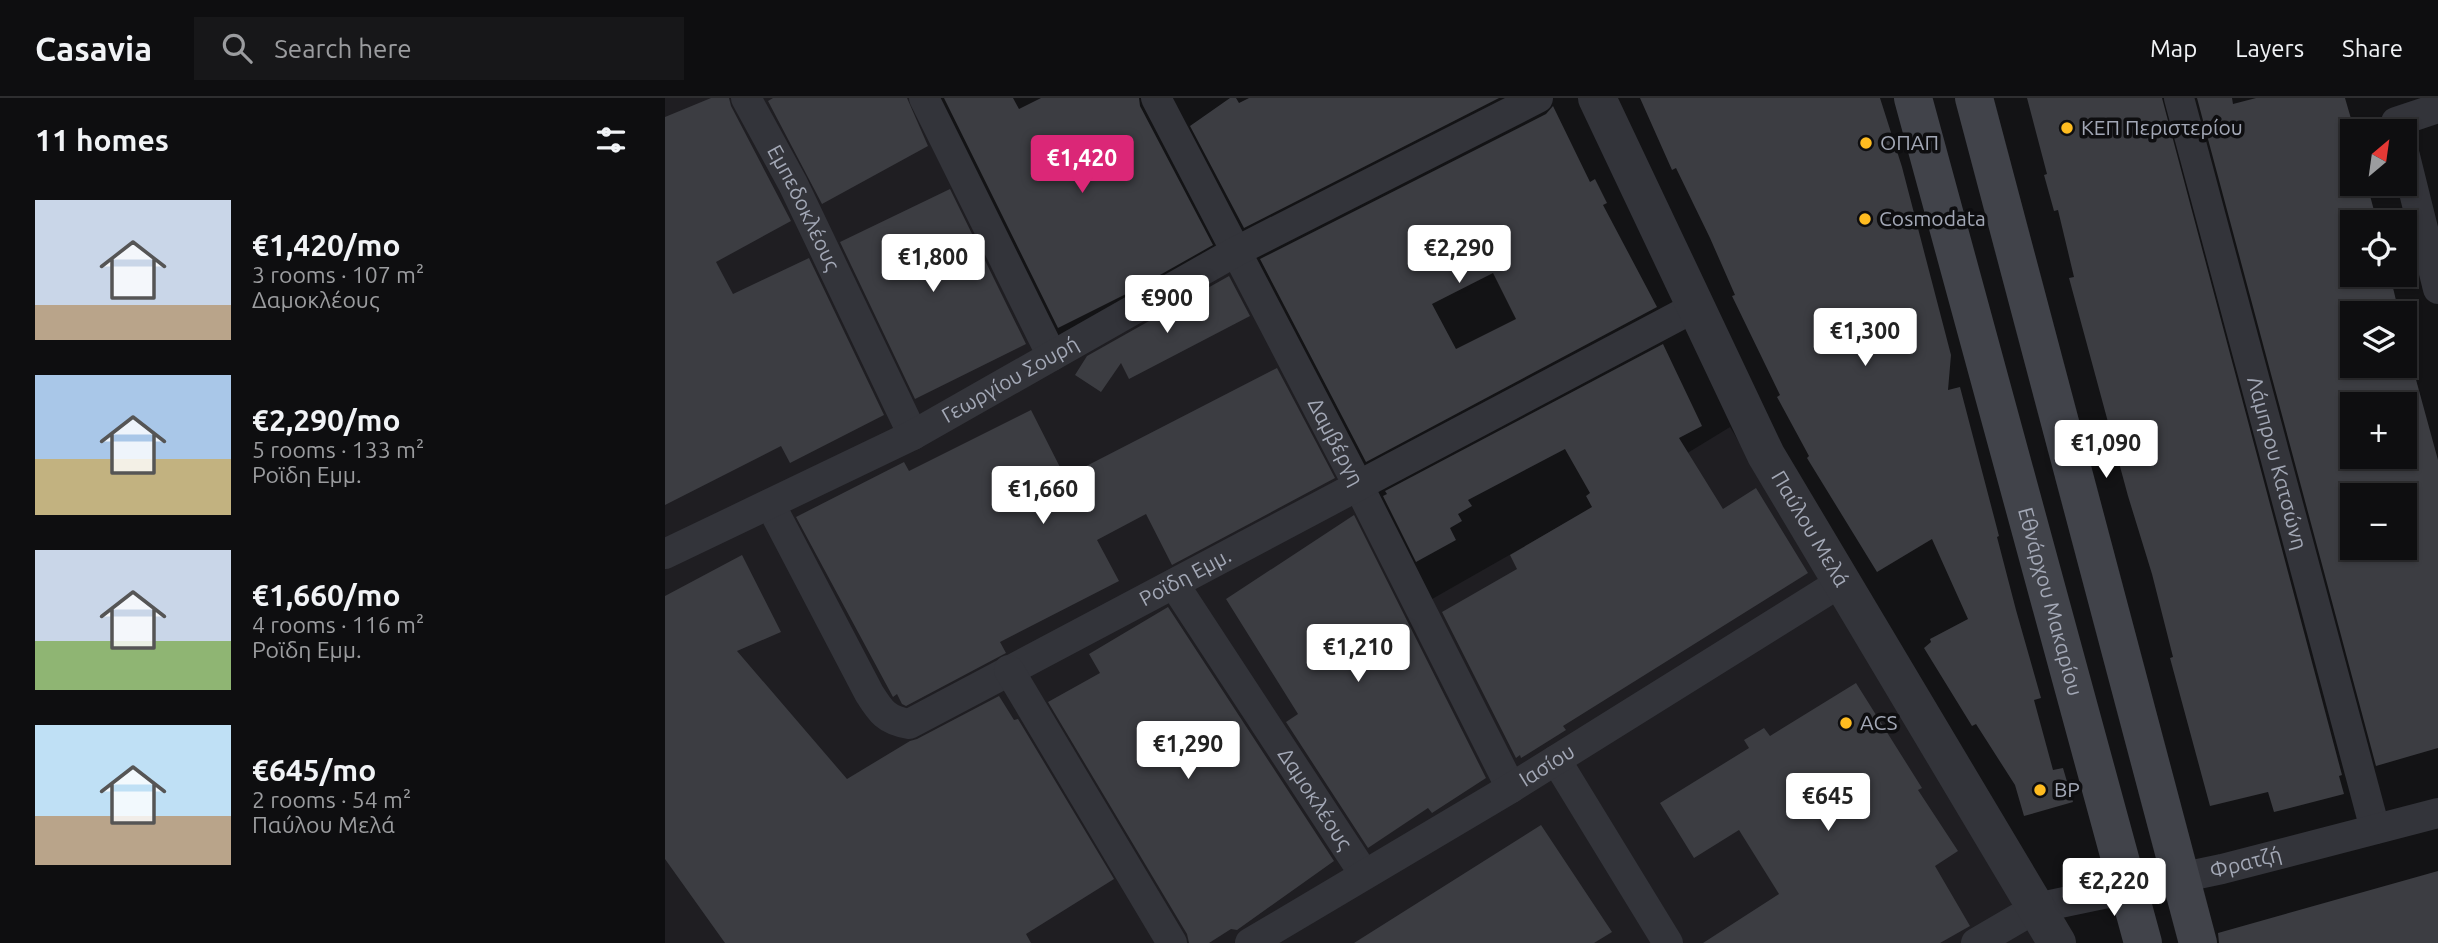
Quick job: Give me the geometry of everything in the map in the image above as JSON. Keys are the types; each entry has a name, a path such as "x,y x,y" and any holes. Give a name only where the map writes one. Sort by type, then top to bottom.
{"main road":[{"name":"Εθνάρχου Μακαρίου","path":"1913,98 2143,943"},
{"path":"1974,98 2198,943"}],"street":[{"name":"Εμπεδοκλέους","path":"746,98 793,184 913,435"},
{"path":"924,98 1052,356"},
{"name":"Δαμβέργη","path":"1156,98 1359,487 1511,788"},
{"name":"Γεωργίου Σουρή","path":"665,554 913,435 1235,252 1538,98"},
{"name":"Παύλου Μελά","path":"1597,98 1766,455 2057,943"},
{"name":"Λάμπρου Κατσώνη","path":"2179,98 2375,829"},
{"path":"2395,117 2438,108"},
{"path":"2415,196 2438,289"},
{"name":"Ροϊδη Εμμ.","path":"770,504 869,693 882,713 897,722 909,724 1697,306"},
{"name":"Ιασίου","path":"1250,943 1511,788 1841,582"},
{"name":"Δαμοκλέους","path":"1174,584 1364,874"},
{"path":"1009,670 1172,943"},
{"path":"1556,760 1668,943"},
{"name":"Φρατζή","path":"1976,943 2036,908 2181,878 2438,813"}],"shaded area":[{"path":"665,98 917,98 1053,368 1233,268 1411,611 1730,427 2044,943 665,943"}],"building":[{"path":"711,98 729,98 791,221 716,262 733,294 809,258 884,415 790,463 781,446 665,505 665,117"},
{"path":"773,98 907,98 928,146 822,204 768,101"},
{"path":"944,98 1013,98 1019,109 1041,98 1139,98 1140,106 1213,245 1128,293 1058,328"},
{"path":"1230,98 1236,98 1239,103 1249,98 1499,98 1244,228 1190,126"},
{"path":"1640,98 1880,98 1902,167 1951,355 1948,390 1960,387 2041,698 2034,700 2053,770 2063,768 2073,802 2024,816 2015,785 1976,724 1972,726 1924,648 1931,642 1930,639 1968,619 1932,539 1877,572 1807,458 1809,456 1777,397 1780,395 1732,296 1735,295 1710,238 1676,168 1672,170"},
{"path":"2027,98 2162,98 2342,775 2339,776 2344,794 2274,812 2268,792 2210,806 2170,658 2173,657 2152,574 2069,278 2074,277 2058,210 2054,211 2044,175 2047,174"},
{"path":"2197,98 2232,98 2233,104 2256,98 2345,98 2351,119 2340,119 2340,196 2370,196 2374,210 2340,210 2340,287 2393,287 2396,301 2340,301 2340,378 2416,378 2438,460 2438,748 2376,766"},
{"path":"1553,106 1590,182 1595,179 1607,203 1603,205 1657,307 1366,462 1260,259 1546,114","holes":["1493,273 1516,319 1456,349 1432,304"]},
{"path":"950,189 1026,344 915,399 840,242"},
{"path":"1229,276 1250,316 1129,379 1121,363 1101,392 1075,375 1087,356"},
{"path":"1663,344 1702,426 1679,438 1723,509 1756,488 1808,573 1563,726 1566,730 1521,758 1520,755 1516,758 1442,612 1517,569 1510,555 1592,507 1586,496 1590,493 1565,449 1468,500 1472,506 1458,514 1462,521 1450,528 1456,540 1416,562 1383,496 1387,494 1385,491"},
{"path":"1277,368 1335,478 1172,565 1146,514 1097,540 1119,581 1000,642 1006,653 906,706 897,694 893,697 796,517 904,462 909,471 1031,410 1065,477"},
{"path":"1354,515 1486,778 1432,813 1428,808 1368,848 1286,722 1298,714 1226,599"},
{"path":"742,555 781,632 737,651 847,779 910,741 999,696 1014,720 1018,719 1114,879 1026,934 1031,943 725,943 665,859 665,596"},
{"path":"1168,607 1334,861 1237,930 1231,929 1209,943 1189,943 1187,934 1048,702 1100,673 1089,654"},
{"path":"1856,683 1922,788 1918,790 1958,851 1935,866 1970,926 1940,943 1703,943 1779,894 1739,830 1694,858 1660,803 1749,748 1744,740 1764,728 1770,736"},
{"path":"1541,825 1612,932 1594,943 1354,943"},
{"path":"2438,871 2438,943 2219,943 2218,933"}],"place":[{"name":"ΚΕΠ Περιστερίου","path":"2067,128"},
{"name":"ΟΠΑΠ","path":"1866,143"},
{"name":"Cosmodata","path":"1865,219"},
{"name":"ACS","path":"1846,723"},
{"name":"BP","path":"2040,790"}]}
